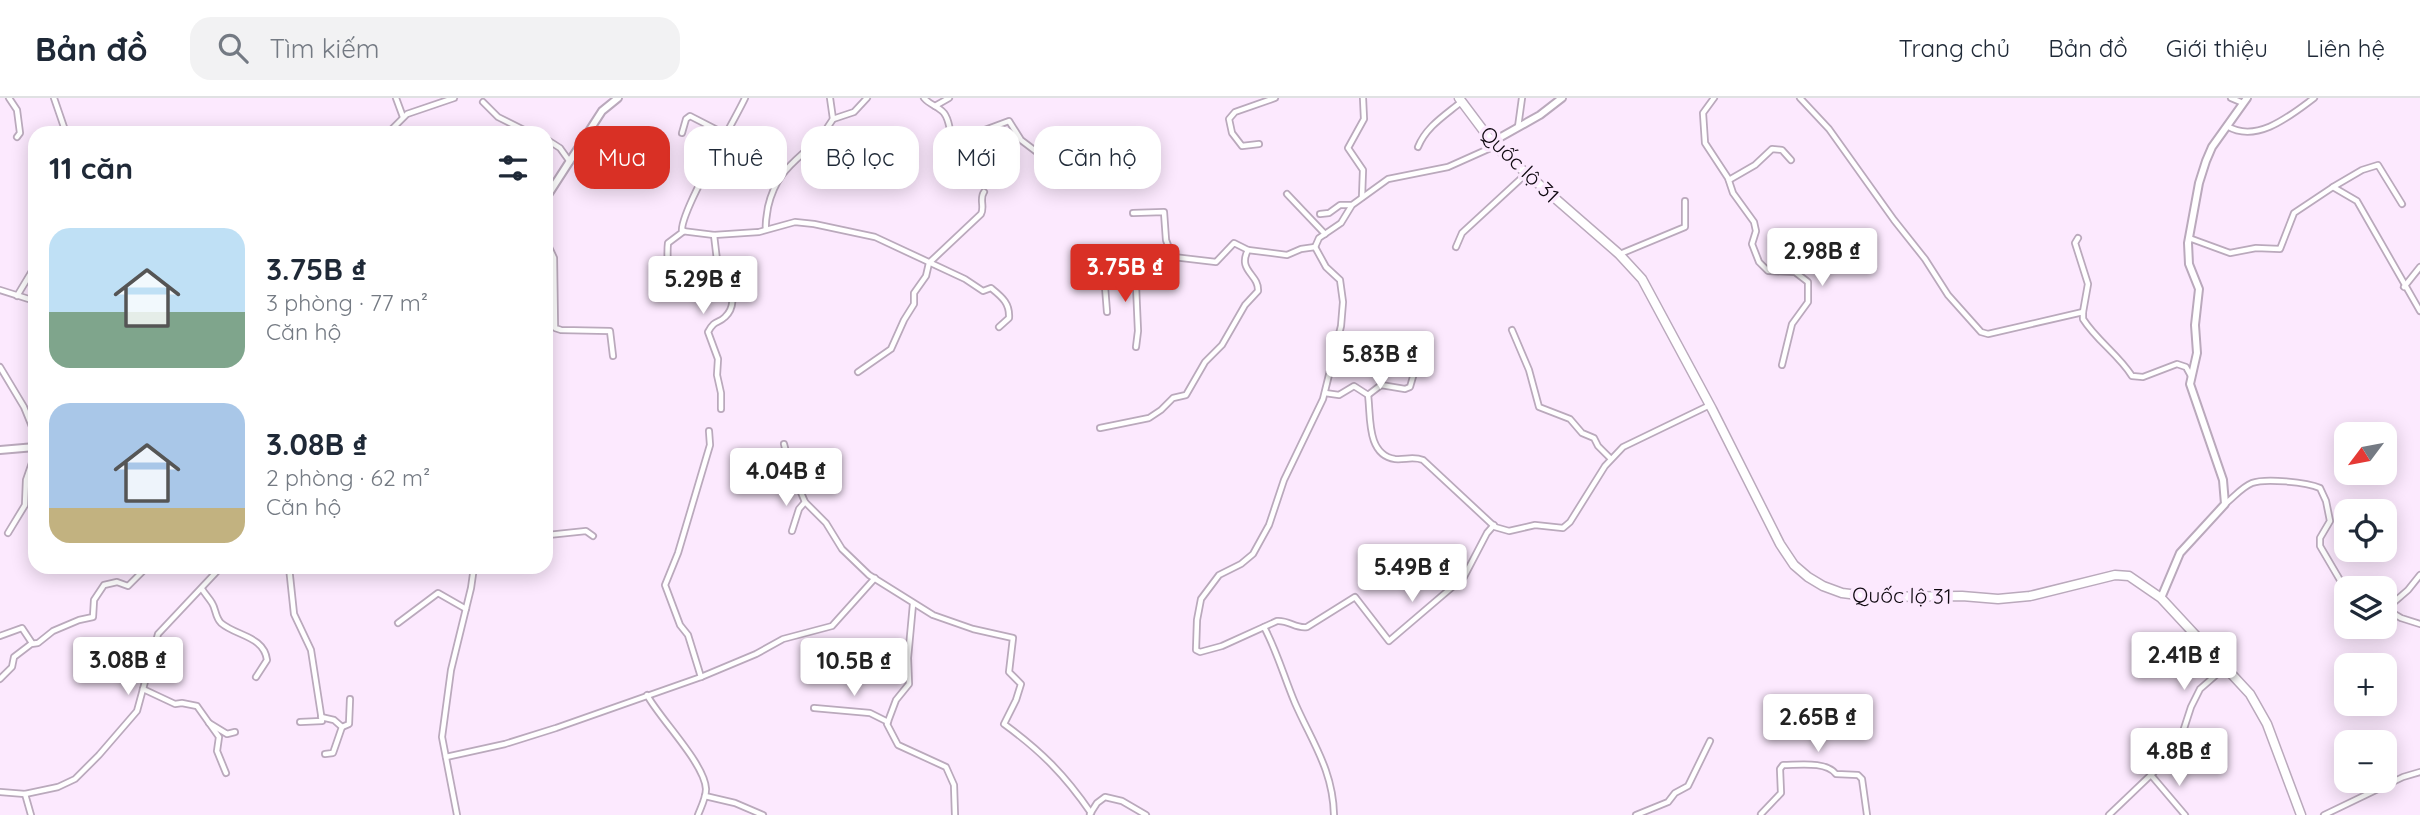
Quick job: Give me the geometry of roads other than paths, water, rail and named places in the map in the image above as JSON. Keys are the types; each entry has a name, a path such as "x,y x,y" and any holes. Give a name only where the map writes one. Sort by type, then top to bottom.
{"highway":[{"name":"Quốc lộ 31","path":"1460,100 1493,144 1619,254 1653,296 1786,555 1794,565 1823,586 1842,593 1874,597 1962,596 1998,599 2031,596 2122,575 2136,579 2161,598 2250,694 2267,724 2301,815"}],"street":[{"path":"9,98 18,115 18,136"},
{"path":"54,98 64,126"},
{"path":"396,98 403,117"},
{"path":"395,126 403,117 454,98"},
{"path":"553,188 602,111 618,98"},
{"path":"731,126 745,98"},
{"path":"830,98 834,119"},
{"path":"766,229 767,212 777,180 790,164 815,144 834,119 858,109 867,98"},
{"path":"924,98 943,111 955,141 1010,121 1021,140 1034,149"},
{"path":"935,106 948,98"},
{"path":"1259,144 1245,147 1240,145 1230,128 1230,116 1275,98"},
{"path":"1362,198 1363,170 1348,148 1364,119 1363,98"},
{"path":"1518,127 1522,98"},
{"path":"1315,247 1318,240 1341,223 1352,205 1388,179 1448,167 1493,144 1562,98"},
{"path":"1714,98 1703,110 1703,137 1712,156 1729,180 1732,192 1754,222 1756,231 1752,244 1759,262 1768,271 1795,272 1808,282 1808,302 1792,324 1782,365"},
{"path":"1800,98 1829,129 1925,259 1948,295 1978,330 1988,334 2083,312"},
{"path":"2225,504 2223,480 2192,393 2191,377 2197,353 2195,325 2199,289 2189,264 2189,238 2206,161 2212,147 2245,100 2231,98"},
{"path":"2227,126 2239,131 2274,125 2314,98"},
{"path":"1418,147 1423,134 1460,100"},
{"path":"483,102 498,117 516,126"},
{"path":"682,133 685,119 690,116 709,126"},
{"path":"553,144 560,148 570,162"},
{"path":"1729,180 1755,165 1772,149 1782,150 1791,160"},
{"path":"2189,238 2230,253 2256,248 2280,249 2294,213 2362,170 2378,165 2402,204"},
{"path":"1456,247 1462,233 1526,174"},
{"path":"2333,187 2357,201 2420,311"},
{"path":"684,232 682,224 699,189"},
{"path":"858,372 891,349 914,304 914,293 926,276 929,263 981,214 981,197 984,192"},
{"path":"1287,194 1325,234"},
{"path":"1619,254 1685,228 1685,201"},
{"path":"1320,214 1329,213 1340,205 1352,205"},
{"path":"1133,213 1164,212 1166,240 1172,256"},
{"path":"663,290 667,282 668,243 684,232 713,235 759,232 804,222 876,237 965,279 983,291 991,288 1009,307 1009,316 999,327"},
{"path":"713,235 719,277 730,283 733,295 732,308 725,317 716,321 708,332 718,359 721,409"},
{"path":"2078,238 2075,243 2088,284 2083,319 2095,337 2122,362 2132,376 2143,377 2177,363 2186,368 2191,377"},
{"path":"1107,312 1105,271 1156,257 1172,256 1214,262 1234,243 1248,250 1287,255 1315,247"},
{"path":"1315,247 1324,264 1340,280 1343,298 1340,326 1325,393 1284,480 1269,525 1256,549 1241,565 1219,575 1201,599 1195,648 1198,652 1203,652 1271,623 1284,621 1301,628 1307,627 1354,597 1389,641 1464,577 1494,525"},
{"path":"1100,428 1149,418 1173,398 1188,392 1205,362 1222,345 1245,304 1258,291 1257,281 1246,268 1244,257 1248,250"},
{"path":"553,256 555,328 610,331 613,356"},
{"path":"1135,263 1138,331 1136,347"},
{"path":"2404,287 2420,267"},
{"path":"18,296 28,278"},
{"path":"0,289 28,298"},
{"path":"1512,330 1529,370 1539,407 1570,419 1585,435 1594,438 1610,458"},
{"path":"1368,395 1381,385 1405,389 1410,387 1425,335"},
{"path":"0,367 28,417"},
{"path":"1325,393 1339,395 1354,386 1368,395"},
{"path":"1368,395 1372,437 1381,451 1391,458 1423,460 1494,525 1509,531 1535,525 1563,528 1570,522 1610,458 1634,441 1710,405"},
{"path":"701,677 688,635 680,625 665,583 678,552 710,445 709,431"},
{"path":"784,444 789,464 805,502 825,523 842,549 875,578 913,604 949,621 1013,638 1009,673 1021,684 1004,724 1038,749 1054,765 1090,814 1100,800 1110,797 1122,800 1146,815"},
{"path":"0,450 28,448"},
{"path":"8,533 25,505 28,474"},
{"path":"2161,598 2180,553 2225,504 2241,490 2258,482 2293,483 2320,488 2330,521 2320,538 2320,546 2338,576"},
{"path":"792,531 799,509 805,502"},
{"path":"553,534 586,531 593,536"},
{"path":"0,679 12,667 14,657 32,643 38,643 48,634 79,620 92,618 94,600 104,585 117,582 128,586 140,574"},
{"path":"0,792 25,794 58,787 79,775 136,713 158,634 215,574"},
{"path":"290,574 294,614 312,649 321,717 321,722 300,722"},
{"path":"457,815 442,737 449,681 473,574"},
{"path":"2397,600 2420,575"},
{"path":"446,757 536,734 701,677 756,654 783,639 835,625 875,578"},
{"path":"202,589 213,604 219,621 232,631 253,639 265,652 267,660 256,677"},
{"path":"398,623 438,593 466,609"},
{"path":"888,722 896,701 909,684 908,658 913,604"},
{"path":"2397,616 2420,624"},
{"path":"1264,627 1278,655 1294,701 1329,775 1335,815"},
{"path":"0,636 22,628 32,643"},
{"path":"2109,815 2177,750 2191,706 2200,689 2225,667"},
{"path":"143,689 175,704 196,704 219,737 217,751 226,773"},
{"path":"647,695 705,781 705,796 698,815"},
{"path":"325,754 333,753 342,727 349,724 351,699"},
{"path":"814,708 870,713 888,722 898,745 946,767 954,785 955,815"},
{"path":"321,717 334,720 342,727"},
{"path":"209,723 227,734 235,732"},
{"path":"1636,815 1668,802 1675,793 1688,786 1710,741"},
{"path":"1761,814 1781,793 1780,769 1783,765 1825,767 1836,774 1858,775 1862,779 1867,815"},
{"path":"2324,815 2403,777 2420,772"},
{"path":"2151,775 2185,815"},
{"path":"25,794 31,815"},
{"path":"705,796 735,803 763,815"}]}
